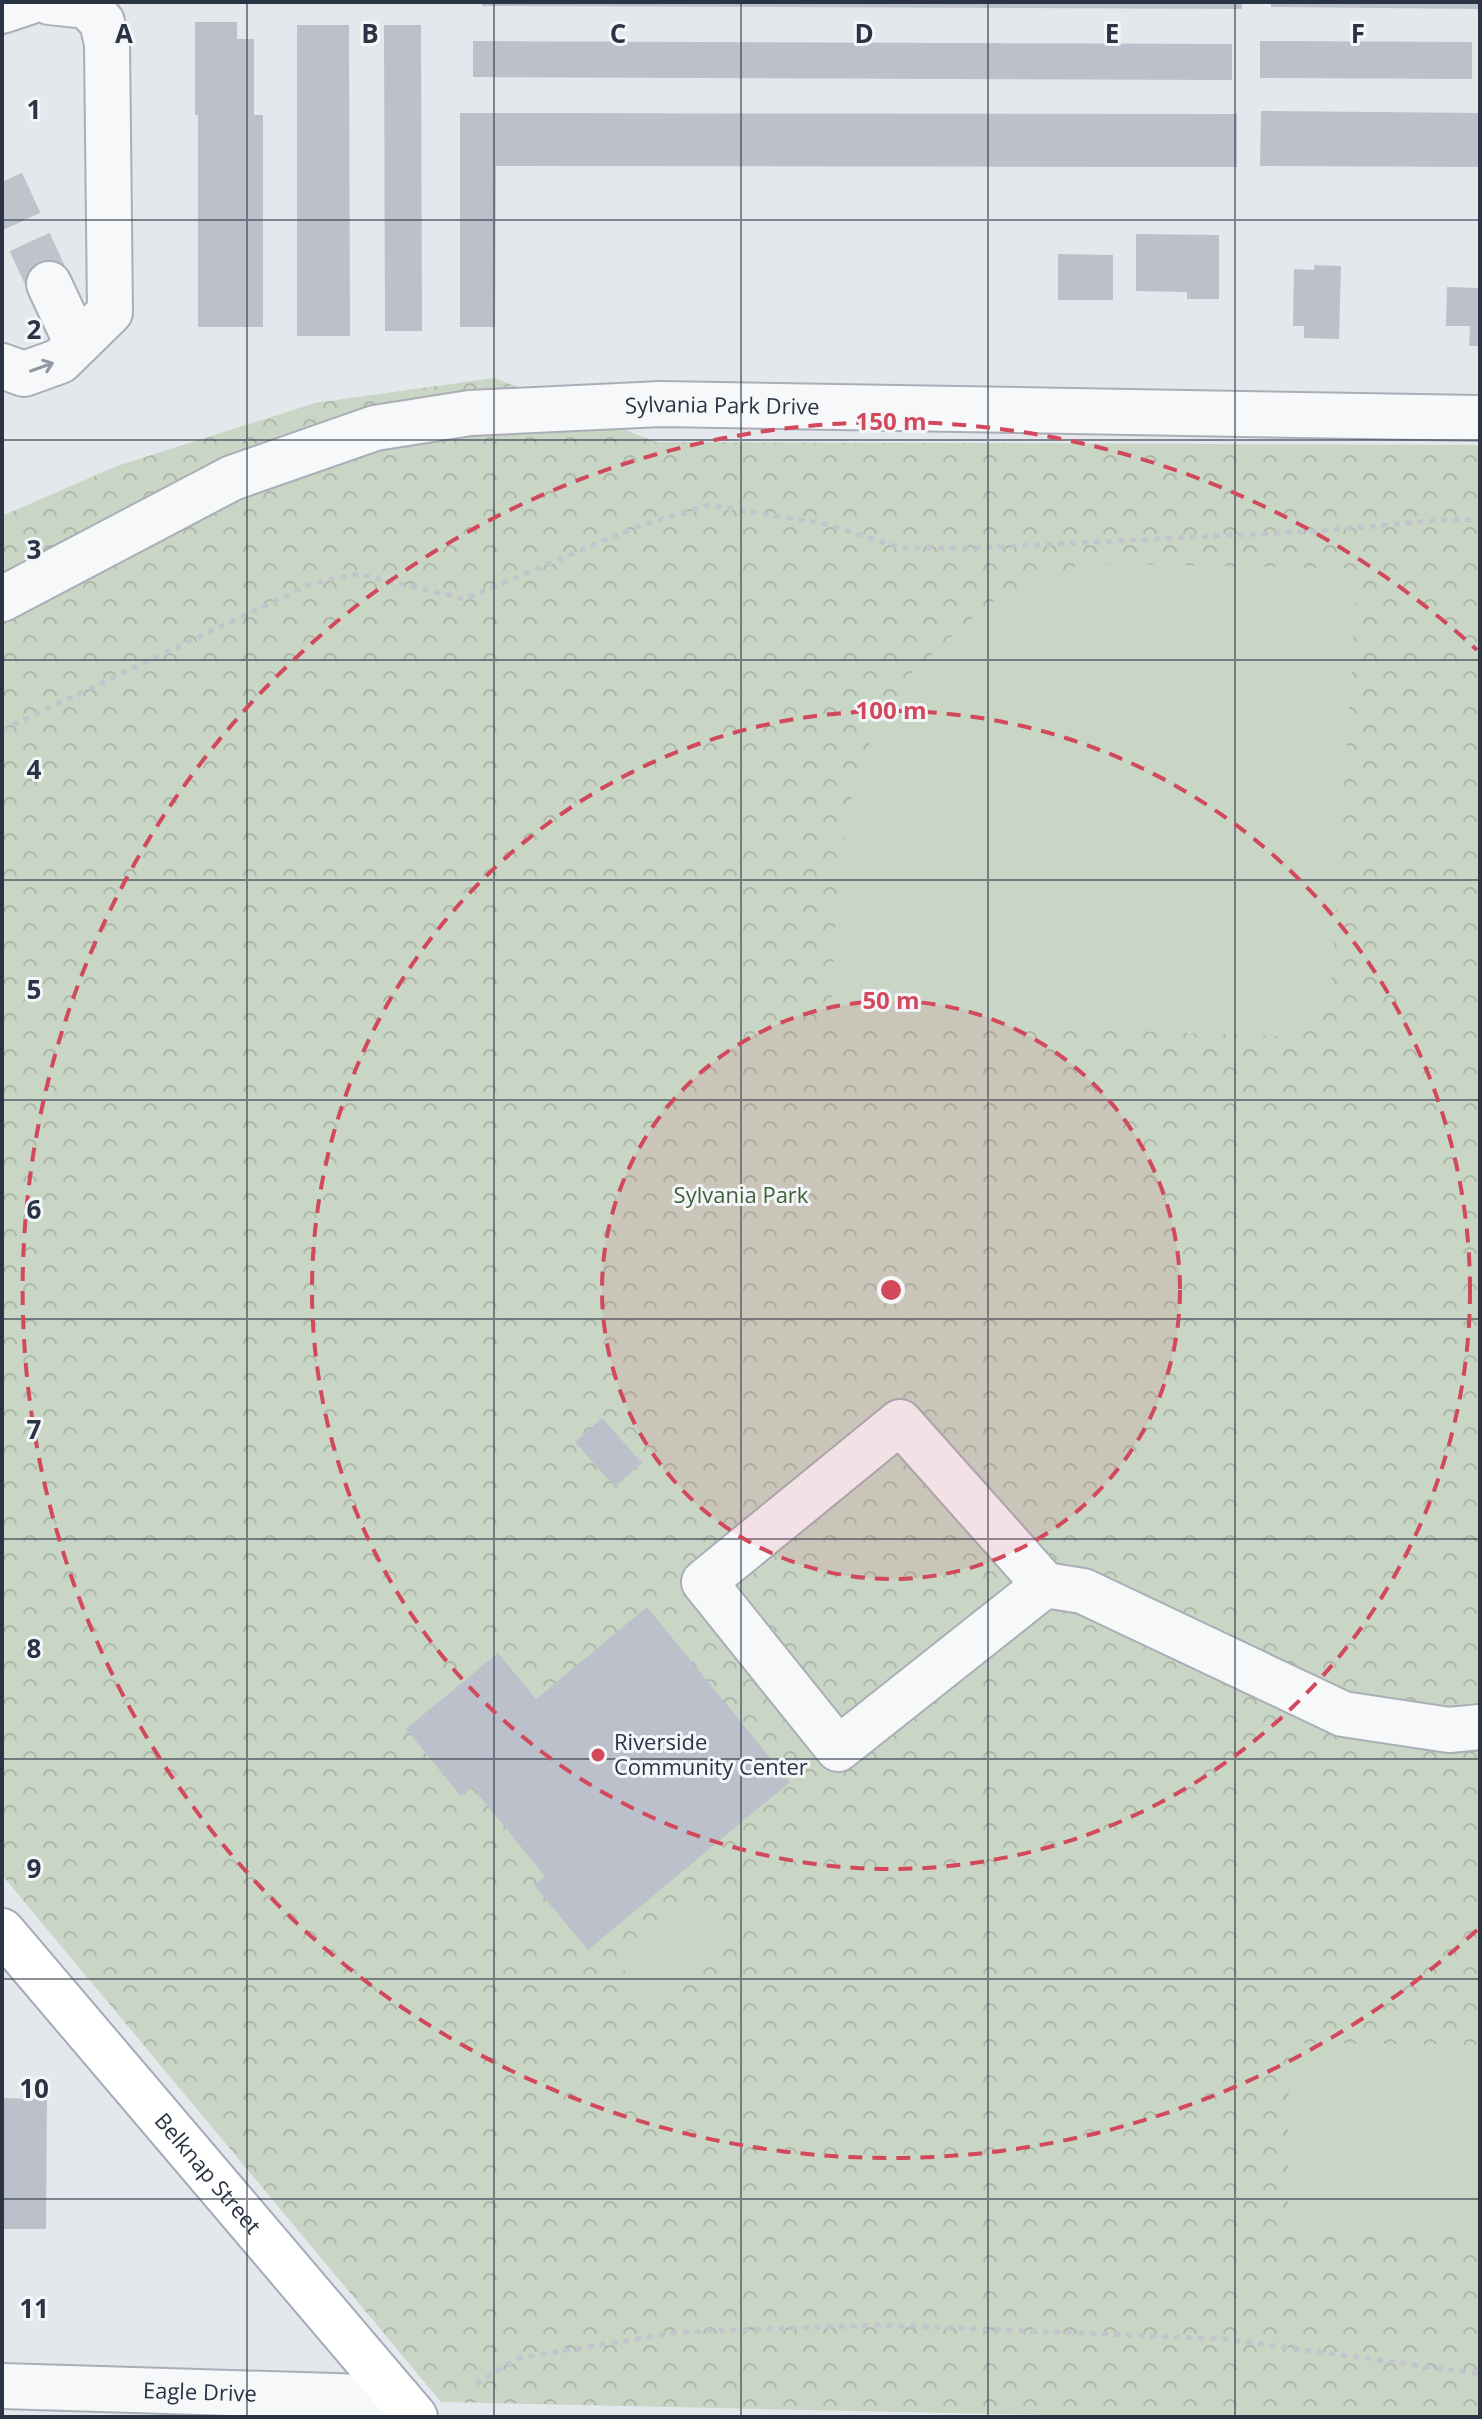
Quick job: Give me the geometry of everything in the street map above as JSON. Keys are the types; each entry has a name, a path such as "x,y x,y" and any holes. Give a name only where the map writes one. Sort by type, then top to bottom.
{"main road":[{"name":"Belknap Street","path":"2,1931 407,2407"}],"street":[{"path":"2,11 29,2"},
{"path":"2,366 24,374 60,361 110,312 107,44 102,22 87,6 49,2"},
{"path":"49,284 77,344"},
{"name":"Sylvania Park Drive","path":"2,599 232,478 375,428 470,413 661,404 1480,418"},
{"path":"1045,1585 838,1749 704,1582 900,1422 1045,1585 1083,1591 1343,1714 1449,1730 1480,1727"},
{"name":"Eagle Drive","path":"2,2386 407,2407"}],"path":[{"path":"2,730 311,584 357,574 465,599 634,528 708,505 826,524 901,548 990,547 1317,531 1454,519 1480,521"},
{"path":"476,2384 519,2358 680,2332 882,2325 1226,2339 1480,2374"}],"green space":[{"name":"Sylvania Park","path":"494,378 656,442 1480,445 1480,2417 1137,2417 441,2402 2,1875 2,516 117,466 315,403"},
{"path":"1084,563 1358,569 1330,1004 1302,1037 829,1020 838,872 857,767 909,675 987,604"},
{"path":"700,1896 731,1931 652,2002 621,1967"},
{"path":"1289,2043 1480,2045 1480,2234 1288,2232"}],"building":[{"path":"482,2 1242,2 1242,9 482,6"},
{"path":"1271,2 1480,2 1480,9 1271,7"},
{"path":"195,22 237,22 237,39 254,39 254,115 263,115 263,327 198,327"},
{"path":"297,25 349,25 350,336 297,336"},
{"path":"384,25 421,25 422,331 385,331"},
{"path":"473,41 1232,44 1232,80 473,77"},
{"path":"1260,41 1472,42 1472,79 1260,78"},
{"path":"1261,111 1480,113 1480,167 1260,166"},
{"path":"460,113 1237,114 1237,167 496,166 495,327 460,327"},
{"path":"1136,234 1219,235 1219,299 1187,299 1187,292 1136,291"},
{"path":"1058,254 1113,255 1113,300 1058,300"},
{"path":"1314,265 1341,266 1339,339 1304,338 1304,326 1293,326 1294,269 1314,270"},
{"path":"1447,287 1480,288 1480,346 1469,346 1470,326 1446,326"},
{"path":"602,1418 642,1463 615,1487 575,1442"},
{"name":"Riverside Community Center","path":"647,1607 790,1782 588,1950 534,1885 545,1876 472,1787 461,1796 406,1729 498,1653 536,1699"},
{"path":"2,2098 47,2099 46,2229 2,2229"}],"tunnel":[{"path":"2,182 49,284"}],"place":[{"name":"Riverside Community Center","path":"598,1755"}]}
